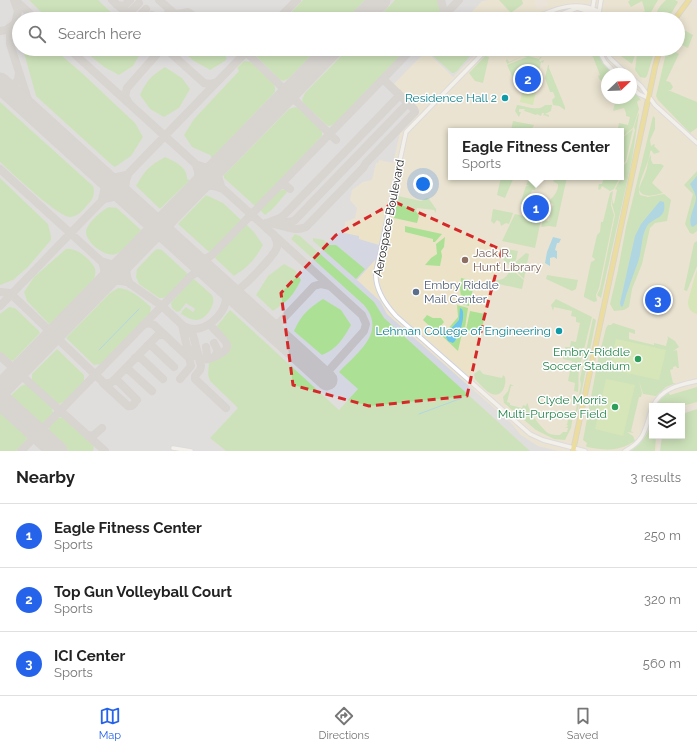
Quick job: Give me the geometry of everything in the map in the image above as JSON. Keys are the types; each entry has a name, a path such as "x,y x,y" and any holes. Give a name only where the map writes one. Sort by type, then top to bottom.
{"main road":[{"path":"680,12 689,0"},
{"path":"574,450 658,56"}],"street":[{"path":"592,12 594,0"},
{"path":"598,11 601,0"},
{"path":"550,12 570,4 592,7 598,11"},
{"path":"567,12 577,8 592,12 598,11"},
{"name":"Aerospace Boulevard","path":"479,56 406,132 376,271 376,282 380,293 396,316 525,430 535,437 543,440 574,450 585,451"},
{"path":"602,56 610,68"},
{"path":"609,56 621,68"},
{"path":"637,82 649,98 697,143"},
{"path":"637,92 649,98"},
{"path":"655,403 659,396 666,390 678,385 697,381"},
{"path":"625,451 636,443 644,434 649,417"},
{"path":"173,448 191,451"}],"highlighted area":[{"path":"395,202 502,250 484,318 467,396 369,406 293,385 281,293 336,235"}],"shaded area":[{"path":"0,0 489,0 482,1 472,12 12,12 12,56 421,56 394,84 420,110 401,129 393,163 379,160 378,163 376,163 372,180 363,182 352,190 350,200 357,208 355,218 345,222 344,233 359,236 359,239 379,245 376,259 357,280 380,301 387,314 511,423 521,435 538,446 558,451 0,451"},
{"path":"489,0 534,0 538,10 548,5 546,0 685,0 697,11 697,405 685,408 685,403 649,403 649,439 659,439 657,451 558,451 538,446 521,435 511,423 387,314 380,301 357,280 379,245 344,233 352,190 356,186 369,181 376,163 379,160 393,163 401,129 420,110 394,84 421,56 685,56 685,12 472,12 482,1"},
{"path":"431,56 474,56 453,77"}],"green space":[{"path":"29,0 98,0 111,12 41,12"},
{"path":"303,0 365,0 354,12 292,12"},
{"path":"395,0 438,0 441,12 384,12"},
{"path":"499,0 522,0 523,4 510,12"},
{"path":"630,0 658,0 651,12 643,12 645,11 642,1 631,7 628,2"},
{"path":"666,0 675,0 678,2 672,12 657,12"},
{"path":"685,30 693,35 688,48 685,46"},
{"path":"25,56 62,56 135,123 143,137 131,156 115,167 36,96"},
{"path":"91,56 139,56 133,66 119,75 104,67"},
{"path":"188,56 225,56 227,58 225,61 210,70"},
{"path":"256,56 311,56 288,79 283,81 279,79"},
{"path":"341,56 401,56 334,125 328,126 304,104 302,100 305,93"},
{"path":"433,56 470,56 457,71 452,73"},
{"path":"485,56 489,57 483,83 475,81 469,73"},
{"path":"523,56 507,64 507,59 509,62"},
{"path":"523,56 539,59 542,57 539,60 540,62 544,60 543,63 541,62 538,76 537,75 535,82 535,75 531,68 524,73 521,84 515,82 507,65 527,57"},
{"path":"593,56 600,56 609,68 601,68 601,80 598,76 600,75 593,57 591,58"},
{"path":"621,56 635,56 632,64"},
{"path":"637,56 653,56 647,76 645,78 640,77 637,73 637,68 635,68"},
{"path":"665,56 678,56 666,81 670,82 673,87 671,90 668,90 697,102 697,128 690,133 658,100 656,96"},
{"path":"244,61 252,62 274,84 275,92 212,158 210,155 192,147 184,135 194,119 239,71 237,68"},
{"path":"548,65 565,110 559,106 553,105 552,100 555,97 553,92 550,92 545,78"},
{"path":"165,67 182,78 190,89 179,108 164,117 150,109 140,95 150,79"},
{"path":"523,88 536,91 533,105 520,102"},
{"path":"637,95 641,101 639,100 637,102"},
{"path":"0,102 93,186 94,193 92,199 78,214 70,217 55,209 34,193 0,162"},
{"path":"637,102 639,109 633,128 624,136 624,128 618,128 619,123 628,125 630,117 626,116 624,108 613,111 615,104 637,104"},
{"path":"517,105 539,108 545,105 552,105 551,111 545,114 549,115 549,117 543,116 544,113 542,113 541,116 524,111 525,109 519,109 519,112 521,112 519,117 515,111"},
{"path":"295,107 301,109 321,129 322,136 255,206 224,178 224,175 289,109"},
{"path":"639,113 632,160 601,298 597,295 600,289 615,215 612,204 613,198 614,204 617,190 615,189 620,180 624,180 624,165 627,162"},
{"path":"653,116 655,118 655,129 650,140 651,146 654,144 660,152 654,154 651,150 639,186 639,191 640,195 648,197 664,194 671,200 667,221 655,223 650,228 642,264 632,289 629,307 624,310 614,311 610,304 626,227"},
{"path":"513,121 534,125 532,128 512,128"},
{"path":"633,129 626,161 624,163 624,136"},
{"path":"651,155 653,164 661,164 664,166 652,183 663,193 644,195 639,190"},
{"path":"165,157 183,168 187,175 187,179 190,180 160,209 136,186 148,169"},
{"path":"697,171 697,231 693,234 690,233 685,224 693,194 684,185"},
{"path":"0,178 48,224 51,240 28,267 13,280 0,285"},
{"path":"500,180 513,180 505,198 497,195"},
{"path":"528,180 538,180 535,190 532,190 528,195 526,205 520,204 526,186 529,186 526,185"},
{"path":"553,180 566,180 556,227 541,227 543,220 549,221 553,204 550,200 555,195 558,188 558,184"},
{"path":"603,180 618,180 614,189 610,191 602,186 600,190 598,189 599,184 602,184"},
{"path":"285,189 288,191 265,215 260,210 262,207 278,191"},
{"path":"613,191 611,205 614,215 599,288 596,295 597,301 594,302 584,297 584,295 591,262 595,260 592,257 597,235 600,232 601,222 603,222 610,193"},
{"path":"206,195 223,203 241,220 212,251 209,252 178,224"},
{"path":"398,196 421,201 427,198 436,209 436,213 434,210 417,208 416,211 419,216 417,223 394,218"},
{"path":"109,207 117,208 141,230 119,253 112,255 97,249 89,241 86,232 91,221"},
{"path":"493,209 513,213 509,224 506,223 501,226 500,222 497,220 494,224 491,221"},
{"path":"515,214 541,220 535,248 502,241"},
{"path":"246,224 263,245 251,263 234,276 215,258 217,254"},
{"path":"405,226 442,234 435,242 433,242 433,239 405,232"},
{"path":"295,234 300,236 374,302 384,318 530,451 226,451 210,438 238,408 210,381 208,375 209,362 223,355 230,349 229,342 217,326 230,310 339,410 358,389 339,372 367,341 371,333 372,324 370,315 364,305 291,239"},
{"path":"445,237 444,247 441,251 442,256 440,266 425,265 437,254 436,244"},
{"path":"313,238 324,240 328,245 336,245 365,269 356,279 313,241"},
{"path":"697,241 697,266 687,291 684,290 694,243"},
{"path":"501,248 518,251 516,260 510,266 499,255"},
{"path":"66,249 79,252 87,258 95,269 95,275 94,279 50,325 27,301 24,292 34,277"},
{"path":"155,250 162,250 188,274 169,295 163,298 159,298 139,284 136,277 137,269"},
{"path":"526,253 529,254 524,279 511,266"},
{"path":"284,264 295,270 301,280 290,298 273,311 256,295 268,276"},
{"path":"510,268 524,280 522,289 494,283 494,280 500,280 505,277"},
{"path":"697,269 697,314 690,309 688,306 688,301"},
{"path":"547,275 578,280 576,289 572,291 546,279"},
{"path":"461,278 475,281 469,306 462,304 460,289"},
{"path":"194,279 212,295 213,299 210,311 200,319 196,320 190,319 181,314 186,307 193,312 195,309 191,306 186,303 180,311 177,312 172,308 171,303 191,280"},
{"path":"118,288 122,288 136,294 151,307 150,314 101,364 94,365 66,338 110,293"},
{"path":"323,299 341,310 351,325 339,343 332,350 322,355 294,331 306,312"},
{"path":"556,299 592,317 579,370 578,392 574,391 575,383 568,381 572,361 563,359 565,347 570,347 571,341 576,342 580,323 576,322 576,317 571,316 572,311 554,307 553,311 551,305"},
{"path":"457,305 468,308 465,328 463,329 458,351 442,336 458,317"},
{"path":"9,307 15,308 40,333 13,361 8,359 0,352 0,314"},
{"path":"470,311 485,314 482,333 466,330"},
{"path":"427,315 433,318 441,318 444,322 436,332 423,320"},
{"path":"593,318 596,320 578,409 575,415 581,385 580,379"},
{"path":"613,323 635,330 635,334 629,332 629,339 654,345 654,343 666,346 667,336 675,341 679,347 673,351 677,350 679,368 676,366 670,370 673,383 676,383 666,387 656,396 643,394 639,381 642,393 641,397 639,397 631,431 634,433 627,432 633,436 635,441 624,447 612,449 587,447 587,443 583,440 598,360 606,328 608,325"},
{"name":"Embry-Riddle Soccer Stadium","path":"616,339 666,350 659,380 609,369"},
{"path":"57,349 84,375 84,382 64,402 59,404 32,381 32,374"},
{"path":"480,370 483,374 502,378 503,375 505,377 504,387 500,394 496,395 488,392 475,379 474,374"},
{"name":"Clyde Morris Multi-Purpose Field","path":"606,379 635,385 623,436 595,429"},
{"path":"26,384 52,408 53,413 48,420 42,423 37,422 9,397 21,386"},
{"path":"510,384 514,386 511,386 507,402 510,403 510,405 522,408 523,405 526,406 527,403 536,420 550,434 560,435 563,432 567,432 568,428 564,427 567,427 568,420 572,420 573,416 571,428 565,440 554,439 536,430 504,403 503,397 508,391"},
{"path":"697,387 697,402 685,405 685,403 658,403 668,392 670,395"},
{"path":"0,409 29,437 16,451 0,451"},
{"path":"697,409 697,451 660,451 662,439 685,439 685,413"},
{"path":"62,417 91,443 94,447 93,451 68,451 54,439 49,432 49,428 55,420"},
{"path":"649,429 649,439 656,439 655,451 630,451 638,445 645,437"}],"water":[{"path":"697,176 697,224 693,227 690,223 696,197 690,184"},
{"path":"660,201 664,202 663,212 646,228 638,262 623,306 621,307 620,303 635,236 641,224"},
{"path":"553,237 561,239 559,243 557,243 555,250 557,251 557,259 554,257 550,258 550,266 545,263 547,252"},
{"path":"460,308 463,312 461,327 458,337 453,343 448,341 446,334 459,320"}],"waterway":[{"path":"99,350 139,309"},
{"path":"419,414 462,398"}],"taxiway":[{"path":"14,0 18,12"},
{"path":"15,0 28,12"},
{"path":"112,0 125,12"},
{"path":"117,5 124,6 130,0"},
{"path":"159,0 173,12"},
{"path":"285,12 297,0"},
{"path":"441,0 444,12"},
{"path":"448,12 459,0"},
{"path":"124,11 130,12 139,3"},
{"path":"143,12 146,9"},
{"path":"0,31 6,30 12,26"},
{"path":"12,29 10,33 10,44 12,50"},
{"path":"14,56 32,112"},
{"path":"77,56 362,315 366,324 364,331 331,368"},
{"path":"129,103 125,96 127,88 155,56"},
{"path":"174,56 204,83 210,84 217,82"},
{"path":"0,306 242,56"},
{"path":"250,56 336,140"},
{"path":"191,256 202,259 212,255 405,56"},
{"path":"0,83 7,86 14,84 18,80 19,73"},
{"path":"266,223 296,229 306,227 415,112 414,109 384,80 381,81"},
{"path":"296,101 294,93 299,82"},
{"path":"267,223 280,218 285,214 398,97 398,93"},
{"path":"278,104 288,99 295,101"},
{"path":"280,223 294,221 406,105 406,101"},
{"path":"220,164 218,176 221,186"},
{"path":"198,165 209,168 220,164"},
{"path":"195,190 199,178 196,165"},
{"path":"0,169 113,272 162,306 193,335 201,366 200,370 195,376 195,379 226,408"},
{"path":"100,174 113,178 126,175"},
{"path":"100,174 105,187 102,200"},
{"path":"128,175 125,189 130,201"},
{"path":"279,186 284,184 290,189"},
{"path":"194,191 201,187 207,186 220,188"},
{"path":"104,199 117,196 130,201"},
{"path":"226,288 237,290 241,288 259,270 277,247 277,242 274,235"},
{"path":"104,262 116,264 126,260 132,255"},
{"path":"130,284 126,270 131,257"},
{"path":"96,292 104,278 104,266 102,262"},
{"path":"21,451 191,276 202,272 213,276"},
{"path":"102,288 113,281 126,282"},
{"path":"186,327 193,329 206,326 218,317 225,304 226,298 224,289 219,281"},
{"path":"259,318 269,324 279,323 314,286 321,284 330,286"},
{"path":"0,292 10,293 105,384 112,382 158,335 164,335"},
{"path":"143,325 149,323 154,325 187,356"},
{"path":"180,379 191,366 182,325"},
{"path":"187,347 201,359 212,358 225,351 227,348 226,343 213,328"},
{"path":"214,343 218,351 215,356"},
{"path":"147,346 152,346 174,367"},
{"path":"201,360 207,356 206,347"},
{"path":"0,356 105,451"},
{"path":"135,358 141,358 163,379"},
{"path":"124,370 129,370 152,391"},
{"path":"113,381 118,381 137,400"},
{"path":"103,383 128,406 132,406 135,403 136,400 134,397"},
{"path":"88,436 94,435 102,428"},
{"path":"54,448 57,451"}],"runway":[{"path":"368,12 380,0"},
{"path":"0,390 325,56"},
{"path":"0,83 327,380"},
{"path":"0,399 57,451"}],"place":[{"name":"Top Gun Volleyball Court","path":"528,79"},
{"name":"Residence Hall 2","path":"505,98"},
{"name":"Eagle Fitness Center","path":"536,208"},
{"name":"Jack R. Hunt Library","path":"465,260"},
{"name":"Embry Riddle Mail Center","path":"416,292"},
{"name":"ICI Center","path":"658,300"},
{"name":"Lehman College of Engineering","path":"559,331"},
{"name":"Embry-Riddle Soccer Stadium","path":"638,359"},
{"name":"Clyde Morris Multi-Purpose Field","path":"615,407"}]}
